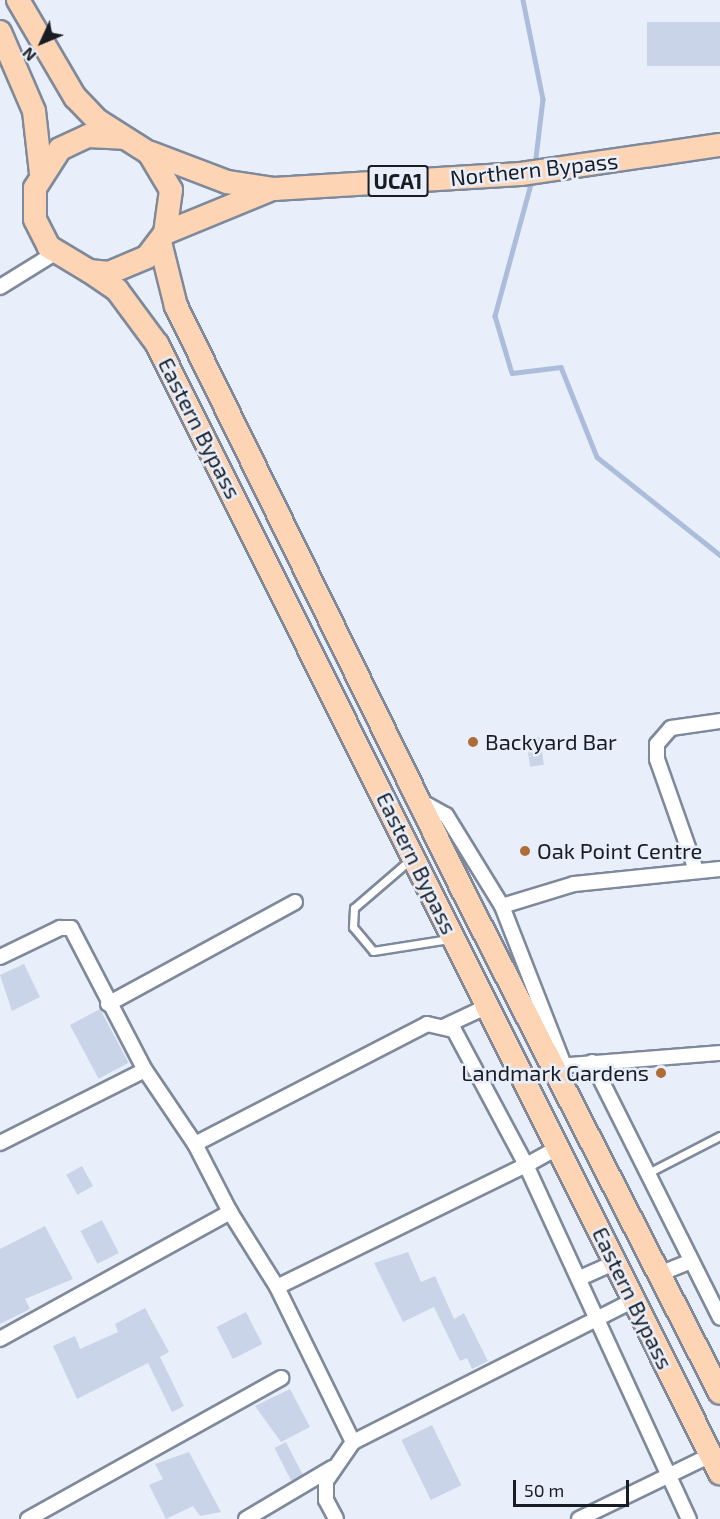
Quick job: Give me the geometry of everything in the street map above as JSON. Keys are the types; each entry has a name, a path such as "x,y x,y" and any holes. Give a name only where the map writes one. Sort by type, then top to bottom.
{"main road":[{"name":"Eastern Bypass","path":"18,0 75,98 123,138 149,153 171,190 163,238 176,306 417,799 559,1066 659,1274 720,1393"},
{"path":"0,32 34,111 40,173 35,219 55,253"},
{"name":"Eastern Bypass","path":"40,173 60,149 88,136 123,138"},
{"name":"Northern Bypass","path":"274,189 521,174 720,145"},
{"name":"UCA1","path":"149,153 227,182 274,189"},
{"name":"UCA1","path":"163,238 274,189"},
{"path":"89,271 129,267 163,238"},
{"name":"Eastern Bypass","path":"55,253 89,271 117,290 157,344 715,1464"}],"street":[{"path":"0,288 55,253"},
{"path":"696,870 657,759 657,744 670,728 720,721"},
{"path":"417,799 446,815 502,906 559,1066 720,1053"},
{"path":"502,906 574,884 720,868"},
{"path":"108,1004 295,902"},
{"path":"0,957 67,926 145,1070 195,1144 230,1212 277,1287 353,1442"},
{"path":"195,1144 427,1024 445,1026 488,1006"},
{"path":"445,1026 464,1044 526,1165 600,1319 689,1519"},
{"path":"592,1062 720,1318"},
{"path":"0,1143 145,1070"},
{"path":"277,1287 559,1147"},
{"path":"0,1339 230,1212"},
{"path":"659,1274 691,1261"},
{"path":"580,1278 616,1262"},
{"path":"246,1519 332,1468 353,1442 634,1300"},
{"path":"28,1519 281,1378"},
{"path":"579,1519 669,1475 715,1464"},
{"path":"332,1468 326,1500 336,1519"}],"lane":[{"path":"414,857 354,908 353,927 373,951 454,938"},
{"path":"648,1173 720,1136"}],"building":[{"path":"647,22 720,22 720,66 647,66"},
{"path":"540,737 544,765 530,767 526,739"},
{"path":"24,964 40,997 12,1011 0,975"},
{"path":"100,1009 129,1063 99,1079 70,1025"},
{"path":"82,1166 93,1186 77,1195 66,1175"},
{"path":"102,1220 119,1253 97,1264 81,1231"},
{"path":"45,1226 73,1279 25,1299 30,1309 0,1324 0,1249"},
{"path":"408,1252 421,1282 435,1276 454,1319 464,1313 488,1361 472,1369 467,1358 460,1361 434,1307 403,1322 374,1263"},
{"path":"145,1308 169,1352 160,1357 184,1406 172,1412 148,1363 77,1399 53,1346 75,1336 80,1349 118,1332 115,1324"},
{"path":"246,1312 262,1344 233,1359 217,1327"},
{"path":"290,1389 310,1427 281,1442 255,1406"},
{"path":"432,1425 461,1485 431,1500 401,1440"},
{"path":"286,1442 303,1475 291,1481 274,1448"},
{"path":"189,1452 221,1512 200,1516 193,1506 166,1519 149,1485 163,1479 155,1464"}],"waterway":[{"path":"523,0 543,99 535,166"},
{"path":"533,177 495,316 512,373 561,367 597,457 720,555"}],"place":[{"name":"Backyard Bar","path":"473,742"},
{"name":"Oak Point Centre","path":"525,851"},
{"name":"Landmark Gardens","path":"661,1073"}]}
